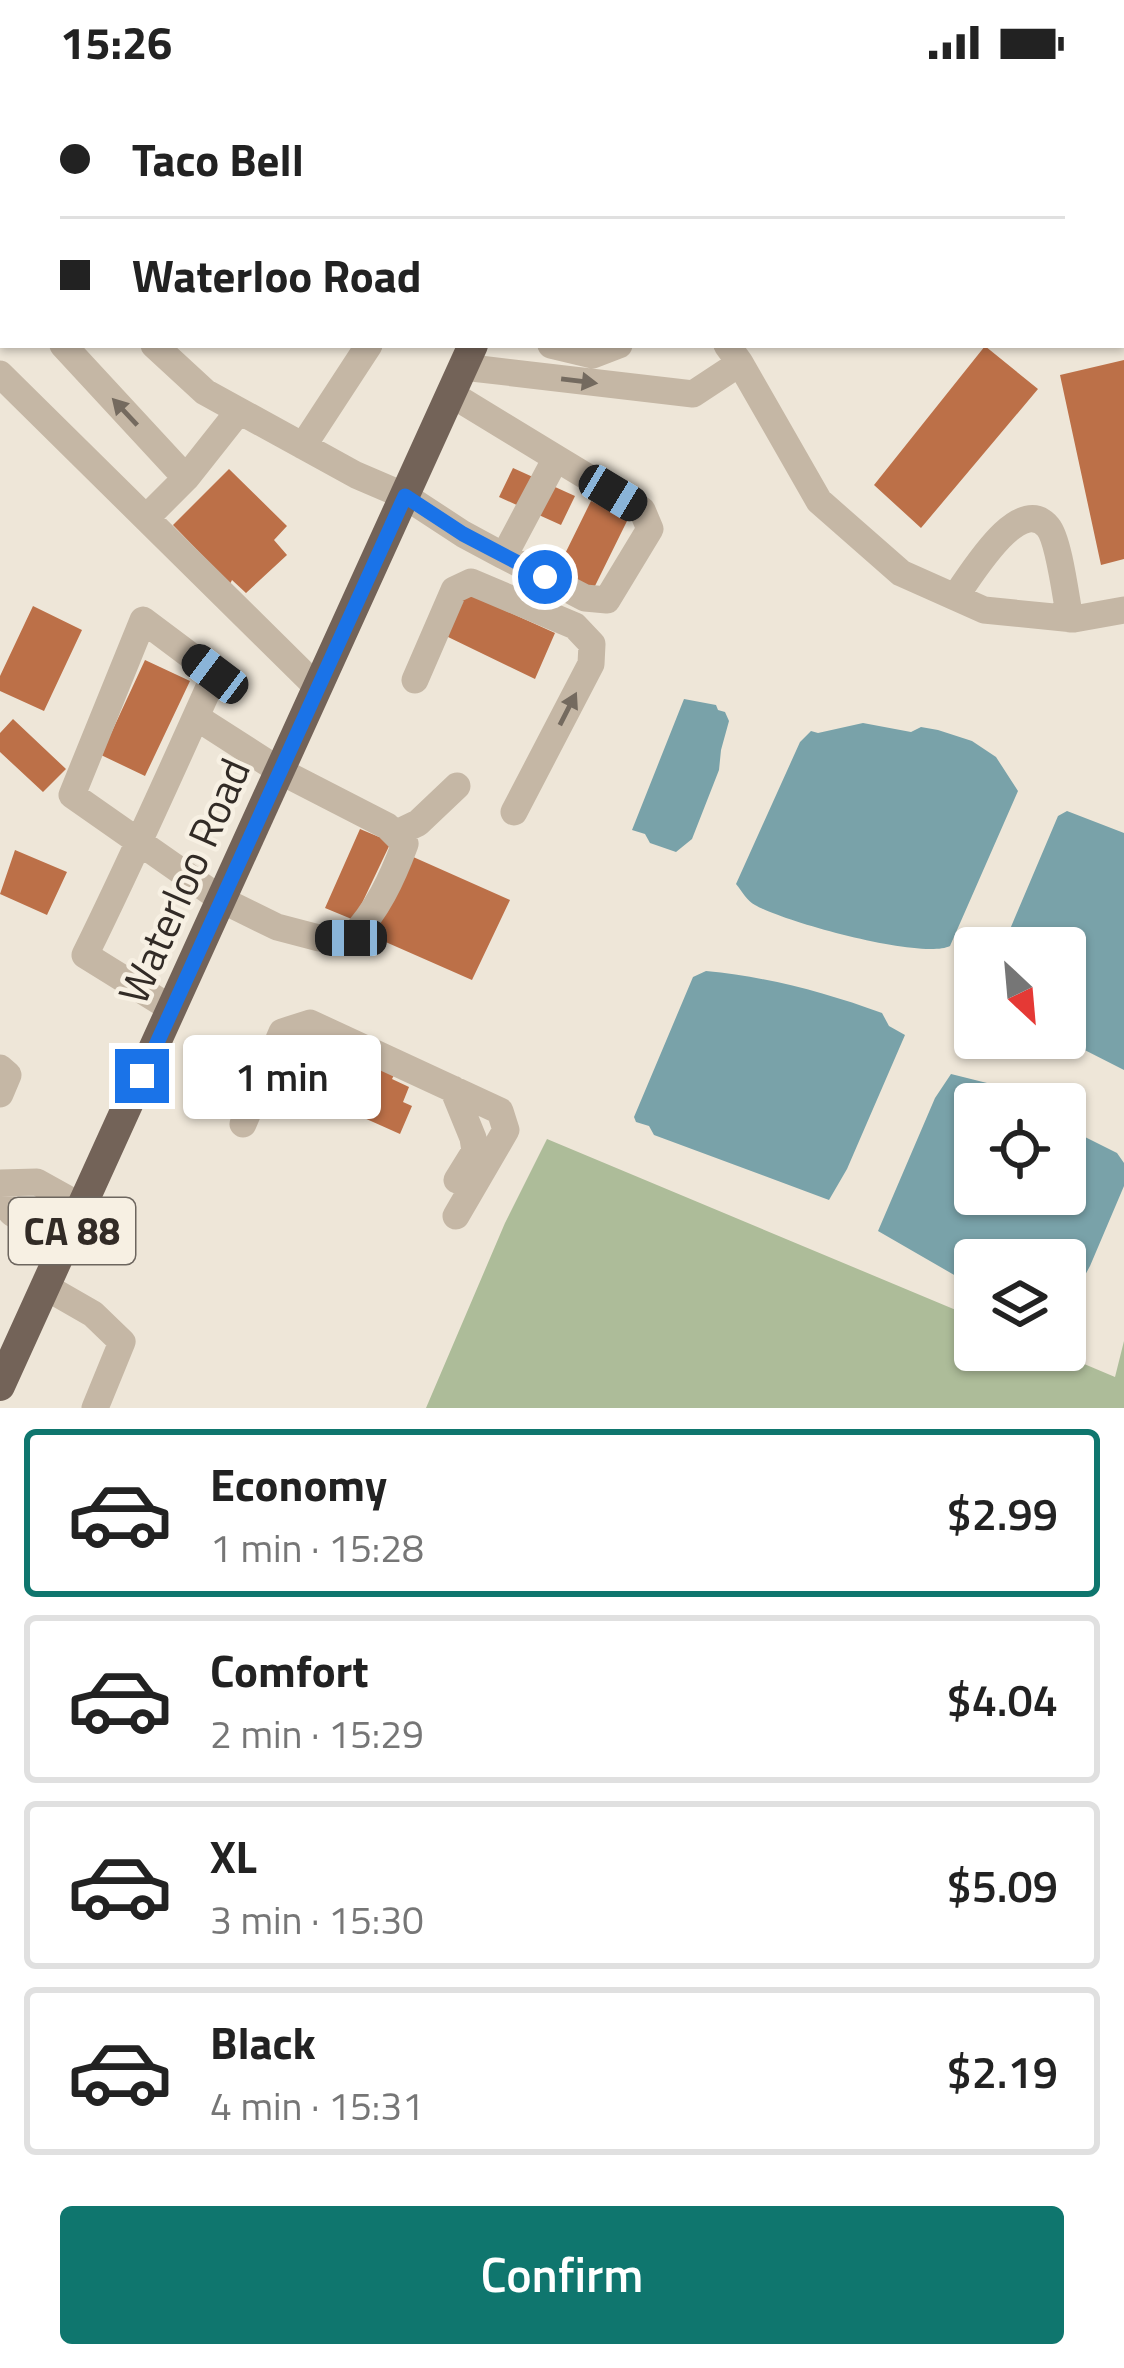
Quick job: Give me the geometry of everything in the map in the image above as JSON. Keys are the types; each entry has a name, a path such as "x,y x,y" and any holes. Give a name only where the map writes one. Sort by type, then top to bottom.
{"main road":[{"name":"Waterloo Road","path":"0,1386 462,369"}],"street":[{"path":"66,348 186,478"},
{"path":"157,348 205,392 239,411 356,476 405,496 463,534 585,598 607,599 650,529 642,510 556,458 462,369"},
{"path":"303,446 367,348"},
{"path":"462,369 694,394 733,354 819,501 901,573 984,610 1070,619 1124,610"},
{"path":"0,374 318,688"},
{"path":"146,518 186,478 239,411"},
{"path":"504,556 556,458"},
{"path":"955,597 1006,529 1022,519 1038,519 1050,528 1055,542 1070,619"},
{"path":"415,680 454,590 472,582 575,626 592,644 592,664 514,812"},
{"path":"172,1009 85,955 141,843 196,717 215,674 143,620 72,795 141,843 222,900 277,927 319,938 351,938 370,918 405,844 387,826 280,771 196,717"},
{"path":"395,834 418,824 457,786"},
{"path":"243,1124 282,1032 310,1023 454,1090 475,1151 448,1213"},
{"path":"0,1183 37,1182 82,1207"},
{"path":"0,1199 12,1213 66,1244"},
{"path":"46,1287 93,1314 122,1342 100,1407"}],"green space":[{"path":"547,1139 954,1309 954,1371 1086,1371 1086,1365 1115,1377 1124,1341 1124,1408 426,1408 505,1223"}],"water":[{"path":"684,699 716,705 729,721 719,770 692,839 676,852 632,830"},
{"path":"863,723 911,732 921,727 938,730 972,741 996,757 1018,791 958,927 954,927 950,946 912,948 822,929 755,905 736,884 800,742 811,731"},
{"path":"1067,811 1124,833 1124,1070 1086,1051 1086,927 1011,927 1058,816"},
{"path":"706,971 774,981 839,998 882,1013 889,1026 905,1035 829,1200 654,1135 649,1126 636,1122 634,1117 693,977"},
{"path":"951,1074 987,1083 954,1083 954,1215 1086,1215 1086,1138 1117,1153 1124,1163 1124,1186 1086,1273 1086,1239 954,1239 954,1275 878,1231 935,1098"}],"building":[{"path":"983,348 1038,389 921,528 874,485"},
{"path":"1124,360 1124,559 1101,565 1060,375"},
{"path":"513,468 575,496 561,525 499,497"},
{"path":"229,469 287,526 274,540 287,555 246,593 232,580 230,584 173,525"},
{"path":"591,501 628,519 593,590 556,572"},
{"path":"464,592 555,633 535,679 446,636"},
{"path":"33,606 82,630 44,711 0,691 0,676"},
{"path":"145,660 190,681 145,776 101,755"},
{"path":"13,719 66,769 43,792 0,752 0,733"},
{"path":"360,829 391,842 354,920 325,908"},
{"path":"15,850 67,872 47,915 0,894"},
{"path":"411,856 510,900 472,980 372,936"},
{"path":"309,1039 330,1048 332,1043 396,1071 392,1079 409,1087 403,1102 412,1106 400,1134 288,1084"}],"route":[{"path":"142,1076 405,496 463,534 545,577"}]}
